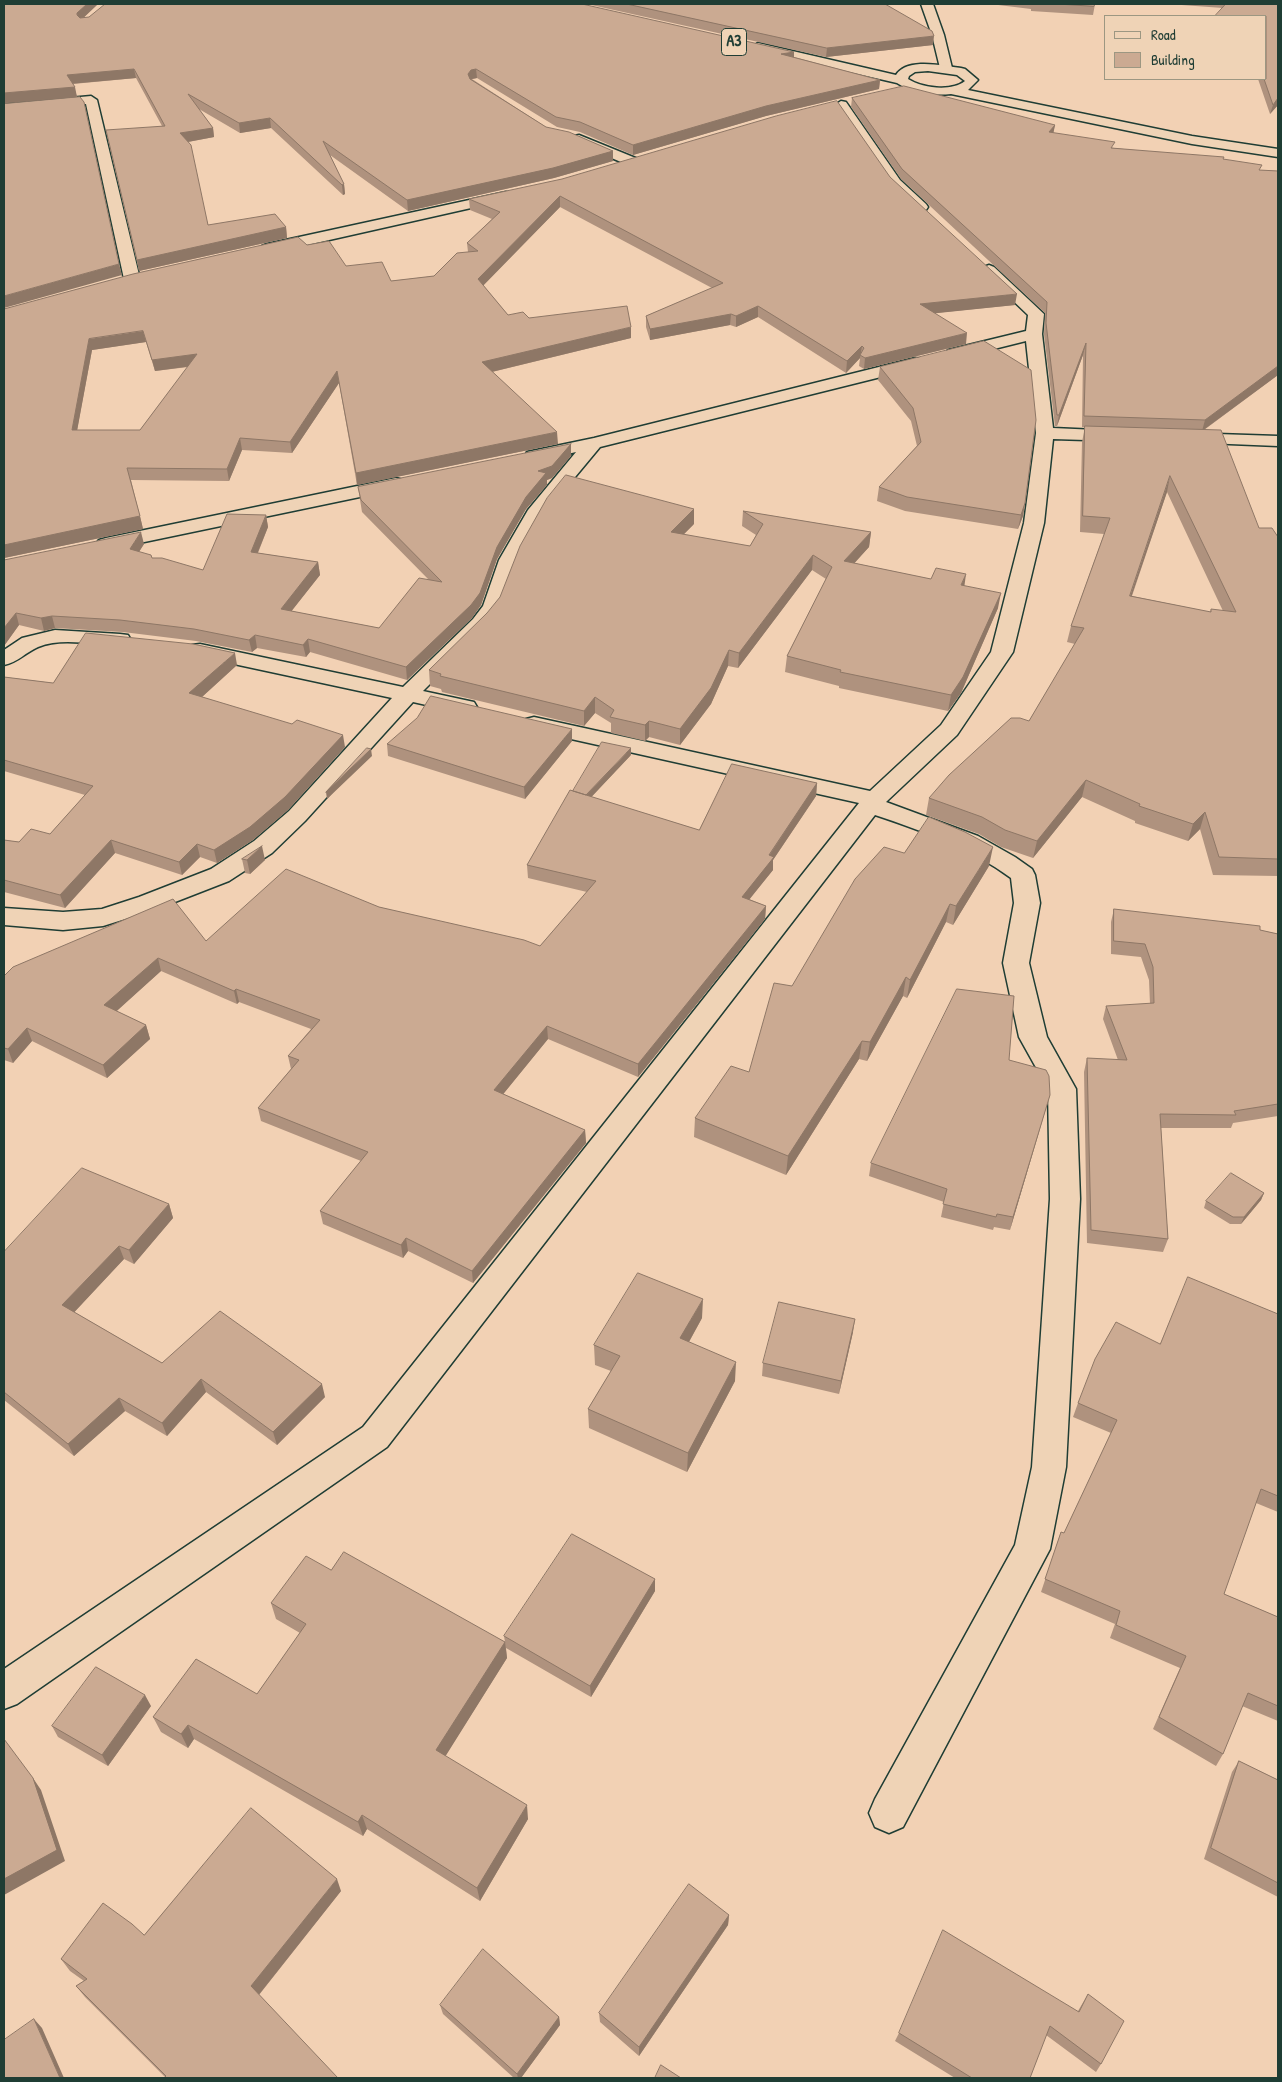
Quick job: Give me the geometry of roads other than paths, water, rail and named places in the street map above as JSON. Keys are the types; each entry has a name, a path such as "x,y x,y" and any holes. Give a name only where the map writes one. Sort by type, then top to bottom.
{"main road":[{"path":"927,4 938,35 946,68"},
{"name":"A3","path":"748,45 903,86"},
{"path":"901,64 920,68 946,68 967,74 977,81 950,90"},
{"path":"920,68 903,74 903,86 926,90 950,90 1192,140 1278,153"},
{"path":"1027,92 1153,120 1278,141"},
{"path":"4,108 91,100 137,278 114,284"},
{"path":"841,105 895,183 937,222"},
{"path":"566,136 574,137 638,160 614,168"},
{"path":"258,251 518,193"},
{"path":"4,1691 375,1437 872,802 949,730 1002,652 1034,522 1045,433 1034,334 1036,314 972,255"},
{"path":"517,459 594,443 1034,334"},
{"path":"1045,433 1133,436"},
{"path":"1172,437 1278,441"},
{"path":"4,917 64,921 103,916 148,903 220,875 263,846 297,816 408,693 494,607 509,560 538,510 594,443"},
{"path":"91,547 410,481"},
{"path":"4,659 30,643 55,636 140,642"},
{"path":"181,647 408,693 483,711"},
{"path":"512,718 872,802 948,832 1003,859 1023,875 1027,903 1016,963 1033,1038 1062,1089 1065,1199 1050,1467 1032,1549 889,1813"}]}
